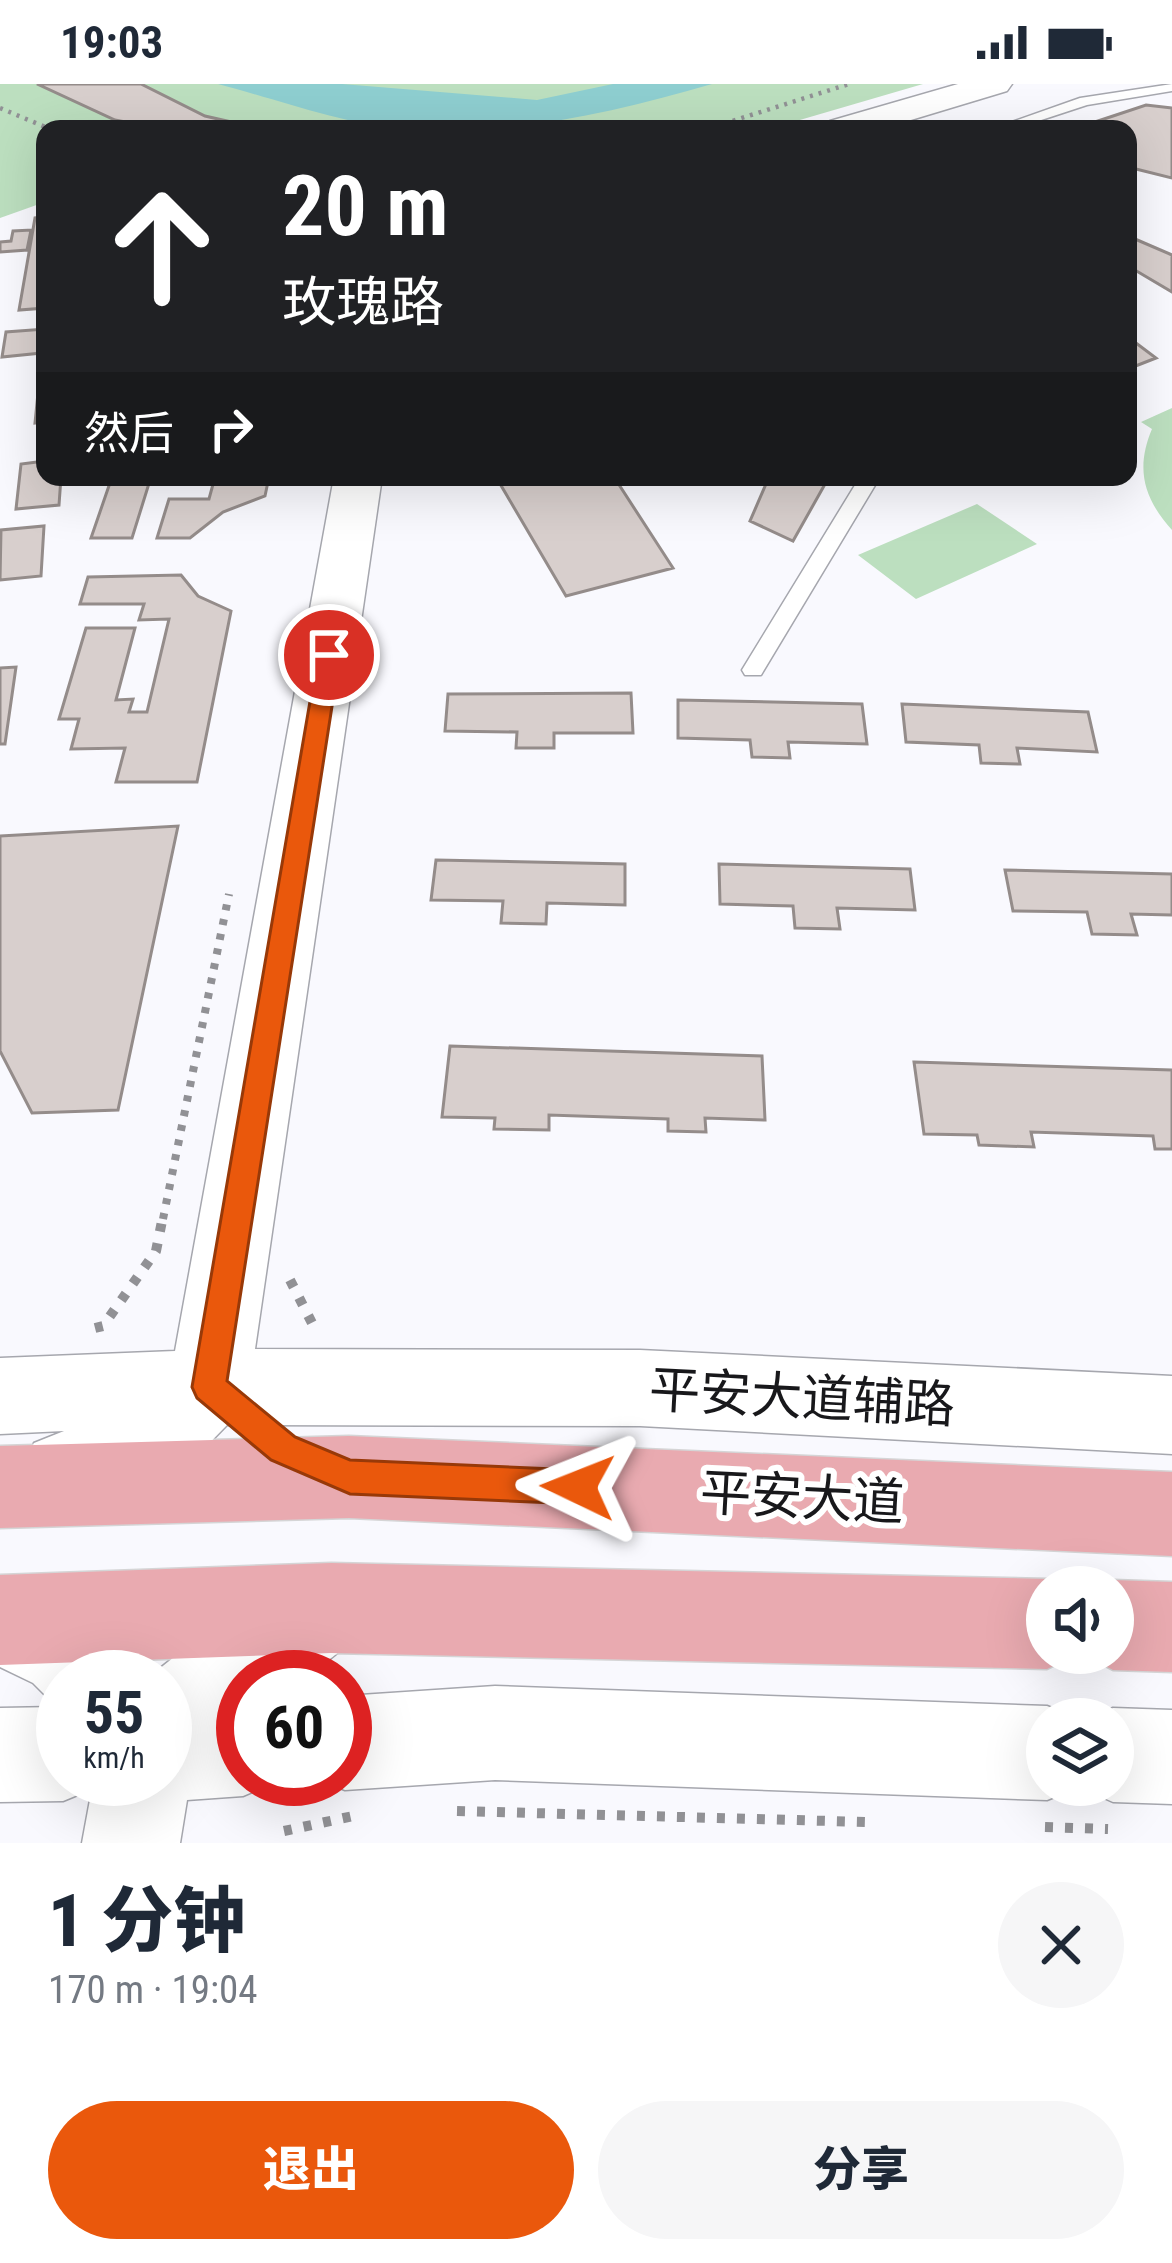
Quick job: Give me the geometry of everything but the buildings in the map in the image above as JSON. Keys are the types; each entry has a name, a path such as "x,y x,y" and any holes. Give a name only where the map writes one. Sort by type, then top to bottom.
{"main road":[{"name":"平安大道","path":"12,1486 350,1477 1172,1514"},
{"path":"1,1620 331,1608 1026,1624"},
{"path":"1134,1626 1172,1627"}],"street":[{"path":"873,120 995,84"},
{"path":"12,1486 155,1440 209,1387 357,486"},
{"path":"209,1387 283,1449 350,1477"},
{"name":"平安大道辅路","path":"0,1396 209,1387 640,1388 1172,1415"},
{"path":"192,1695 249,1651 331,1608"},
{"path":"1,1620 62,1650"},
{"path":"372,1772 495,1733 1026,1789"},
{"path":"0,1755 36,1754"},
{"path":"131,1843 137,1806"}],"lane":[{"path":"1027,120 1085,101 1172,87"},
{"path":"753,670 865,486"}],"path":[{"path":"735,120 849,84"},
{"path":"0,108 36,123"},
{"path":"104,1326 156,1251 230,890"},
{"path":"284,1831 317,1806"},
{"path":"431,1810 885,1822"}],"green space":[{"path":"0,84 923,84 800,120 36,120 36,205 0,218"},
{"path":"1172,408 1172,530 1145,483 1144,457 1152,429 1141,422"},
{"path":"977,504 1037,544 916,599 858,555"}],"water":[{"path":"218,84 342,84 537,100 613,84 712,84 562,120 348,120"}],"route":[{"path":"329,655 209,1387 283,1449 350,1477 578,1487"}]}
